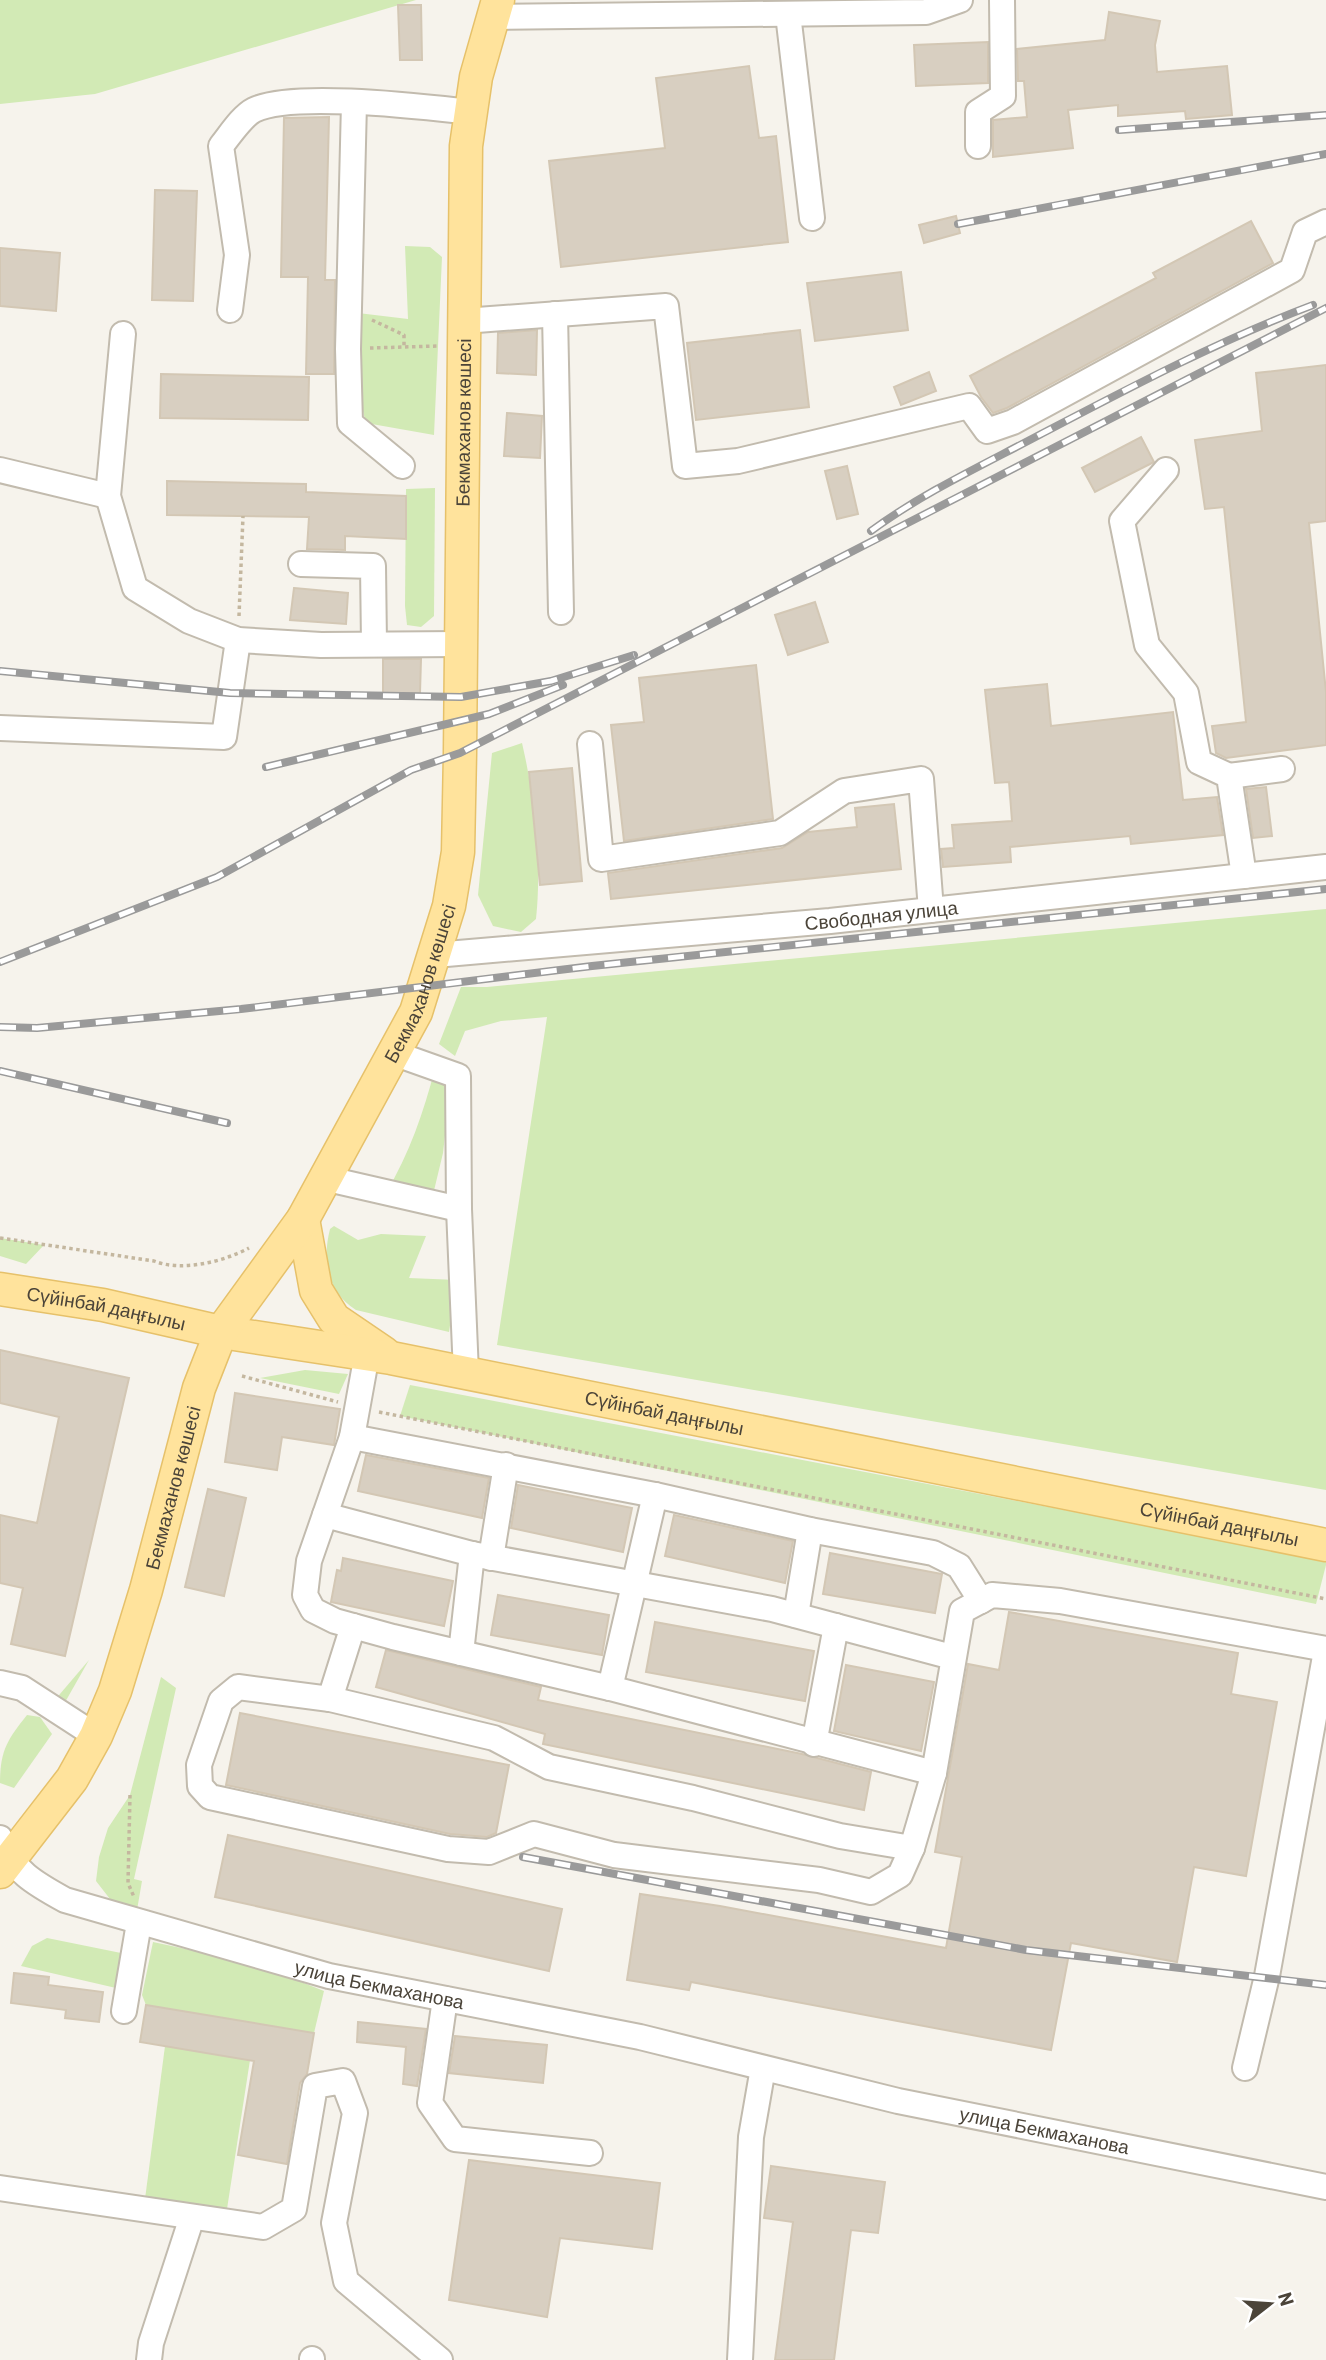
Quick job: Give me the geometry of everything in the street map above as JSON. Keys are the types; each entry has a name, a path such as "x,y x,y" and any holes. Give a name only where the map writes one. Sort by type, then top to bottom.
{"main road":[{"name":"Бекмаханов көшесі","path":"3,1857 72,1779 96,1736 114,1692 146,1590 199,1388 221,1332 303,1219 328,1179 396,1054 416,1012 449,906 458,852 466,146 475,76 495,9"},
{"path":"303,1219 316,1290 334,1319 379,1356"},
{"name":"Сүйінбай даңғылы","path":"0,1289 155,1315 221,1332 379,1356 1326,1545"}],"street":[{"path":"495,9 788,14 926,12 960,0"},
{"path":"978,146 978,112 1003,96 1002,0"},
{"path":"788,14 812,218"},
{"path":"230,310 237,255 221,146 252,111 280,102 354,103 471,112"},
{"path":"354,103 348,349 350,423 402,466"},
{"path":"464,320 666,306 685,466 738,461 969,406 987,431 1013,422 1292,271 1305,232 1326,222"},
{"path":"555,314 561,612"},
{"path":"122,334 108,496 135,588 189,621 238,640 374,644 461,643"},
{"path":"0,470 108,496"},
{"path":"1166,470 1122,521 1147,645 1186,693 1199,762 1229,776 1282,769"},
{"path":"301,564 373,566 374,644"},
{"path":"0,728 224,737 238,640"},
{"path":"590,744 601,859 780,833 844,791 921,779 931,910"},
{"path":"1229,776 1244,876"},
{"name":"Свободная улица","path":"435,955 931,910 1326,867"},
{"path":"396,1054 458,1076 459,1209 466,1373"},
{"path":"328,1179 459,1209"},
{"path":"379,1356 357,1408 352,1437 309,1561 305,1595 313,1610 354,1626 610,1688 814,1744 934,1773"},
{"path":"352,1437 506,1465 655,1495 810,1531 933,1553 959,1566 981,1601"},
{"path":"461,1653 482,1556 506,1465"},
{"path":"610,1688 655,1495"},
{"path":"325,1515 482,1556 796,1615 952,1657"},
{"path":"796,1615 810,1531"},
{"path":"912,1848 840,1836 693,1798 549,1767 494,1738 330,1699 238,1687 220,1701 199,1765 200,1786 210,1797 448,1849 489,1852 534,1834 614,1855 819,1880 871,1892 900,1875 912,1848 934,1773 962,1611 992,1595 1060,1601 1326,1650 1267,1976 1245,2068"},
{"path":"330,1699 354,1626"},
{"path":"814,1744 836,1626"},
{"path":"0,1683 22,1688 96,1736"},
{"name":"улица Бекмаханова","path":"3,1857 41,1888 65,1900 329,1976 640,2037 898,2101 1326,2187"},
{"path":"124,2011 139,1923"},
{"path":"445,1999 430,2103 455,2139 590,2153"},
{"path":"740,2360 751,2137 763,2068"},
{"path":"0,2188 263,2227 294,2209 315,2086 343,2081 355,2113 334,2223 346,2281 440,2360"},
{"path":"149,2360 151,2343 192,2217"}],"path":[{"path":"349,309 404,335 404,347"},
{"path":"348,349 438,346"},
{"path":"238,640 243,516"},
{"path":"0,1238 154,1261 167,1266 229,1259 250,1248"},
{"path":"242,1376 357,1408 1326,1599"},
{"path":"130,1795 128,1883 139,1923"}],"green space":[{"path":"0,0 416,0 95,94 0,104"},
{"path":"405,246 430,247 442,257 434,435 366,423 359,396 358,313 408,319"},
{"path":"435,488 434,616 421,627 407,625 406,489"},
{"path":"522,743 534,808 538,897 536,919 521,932 493,926 478,895 492,753"},
{"path":"1326,909 1326,1490 497,1345 547,1017 501,1021 465,1031 455,1056 439,1044 461,987 487,987"},
{"path":"435,1068 452,1074 443,1153 431,1203 386,1193 415,1132"},
{"path":"334,1226 358,1240 381,1234 426,1236 409,1278 457,1280 449,1332 356,1310 346,1303 333,1285 327,1264 330,1229"},
{"path":"0,1238 44,1245 26,1264 0,1256"},
{"path":"305,1370 348,1374 339,1394 260,1378"},
{"path":"410,1385 1326,1560 1326,1565 1316,1604 400,1416"},
{"path":"89,1660 64,1704 54,1701"},
{"path":"161,1677 176,1688 134,1879 142,1881 137,1910 110,1899 96,1881 99,1857 108,1828 130,1795"},
{"path":"27,1715 40,1717 52,1734 14,1788 0,1783 1,1762 10,1739"},
{"path":"47,1938 126,1954 116,1988 21,1966 32,1946"},
{"path":"153,1942 256,1964 324,1991 314,2033 146,2005 142,1995"},
{"path":"165,2046 250,2060 227,2209 145,2199"}],"building":[{"path":"398,5 421,5 422,60 400,60"},
{"path":"1109,12 1160,21 1155,45 1157,72 1227,66 1232,115 1186,119 1185,111 1118,116 1118,105 1068,110 1073,148 993,157 993,120 1027,117 1024,81 1018,81 1017,49 1105,40"},
{"path":"988,42 988,83 916,86 914,45"},
{"path":"749,66 759,138 776,136 788,242 561,267 549,161 665,148 656,78"},
{"path":"329,117 325,280 335,280 334,374 306,374 308,277 281,277 284,118"},
{"path":"155,190 197,191 193,301 152,300"},
{"path":"956,216 960,233 924,243 919,225"},
{"path":"1251,221 1273,263 1007,408 993,413 981,397 970,376 1156,278 1153,273"},
{"path":"0,248 60,253 56,311 0,306"},
{"path":"901,272 908,330 815,341 807,283"},
{"path":"537,330 536,375 497,373 498,333"},
{"path":"800,330 809,407 696,420 687,343"},
{"path":"1326,365 1326,521 1309,523 1326,692 1326,745 1226,758 1216,753 1212,726 1246,722 1224,507 1205,509 1195,440 1262,431 1256,373"},
{"path":"929,372 936,391 901,405 894,387"},
{"path":"161,374 309,377 308,420 160,418"},
{"path":"507,413 542,416 540,458 504,456"},
{"path":"1141,437 1154,462 1095,492 1082,468"},
{"path":"847,466 858,514 837,519 825,471"},
{"path":"167,481 306,484 306,492 406,496 406,539 345,536 345,550 307,549 309,517 167,515"},
{"path":"294,588 348,593 346,624 290,620"},
{"path":"815,602 828,642 788,655 775,615"},
{"path":"383,659 421,659 420,693 383,693"},
{"path":"756,665 773,819 624,841 611,725 644,722 639,678"},
{"path":"1047,684 1051,726 1173,712 1183,800 1217,797 1223,835 1131,844 1130,836 1010,847 1011,862 943,867 941,849 954,848 952,825 1012,821 1009,782 995,783 985,690"},
{"path":"572,768 582,881 540,885 529,772"},
{"path":"1266,787 1272,836 1253,838 1246,789"},
{"path":"894,804 901,869 611,899 608,873 782,848 808,832 857,827 855,808"},
{"path":"0,1350 129,1378 65,1656 11,1644 23,1588 0,1583 0,1515 37,1523 59,1417 0,1403"},
{"path":"235,1393 340,1409 334,1445 282,1437 277,1470 225,1462"},
{"path":"366,1455 489,1478 482,1518 358,1491"},
{"path":"518,1485 632,1508 623,1552 511,1528"},
{"path":"208,1489 246,1498 224,1596 185,1587"},
{"path":"674,1515 793,1541 785,1583 665,1556"},
{"path":"830,1553 942,1574 935,1613 823,1594"},
{"path":"343,1558 453,1581 444,1626 331,1602 337,1570 341,1571"},
{"path":"498,1595 609,1615 602,1655 491,1635"},
{"path":"1009,1612 1238,1653 1231,1694 1277,1702 1246,1876 1194,1867 1177,1962 1071,1943 1051,2050 691,1982 689,1990 627,1980 640,1894 946,1948 962,1857 935,1852 968,1664 999,1670"},
{"path":"655,1622 814,1651 805,1701 646,1672"},
{"path":"386,1650 541,1687 538,1700 802,1754 871,1772 864,1810 543,1744 545,1734 376,1687"},
{"path":"846,1665 934,1682 921,1751 834,1731"},
{"path":"240,1713 509,1765 496,1833 487,1837 450,1834 226,1785"},
{"path":"228,1835 562,1909 549,1971 215,1897"},
{"path":"14,1973 49,1977 48,1985 103,1992 99,2022 65,2018 66,2010 11,2003"},
{"path":"146,2005 314,2033 307,2074 300,2083 287,2164 238,2155 254,2061 140,2042"},
{"path":"358,2022 426,2029 417,2086 403,2084 406,2047 357,2042"},
{"path":"455,2036 547,2045 543,2083 449,2073"},
{"path":"469,2160 660,2183 652,2249 560,2238 547,2317 449,2300"},
{"path":"771,2166 885,2182 878,2233 851,2230 834,2360 775,2360 793,2222 764,2218"}],"railway":[{"path":"1119,130 1326,115"},
{"path":"958,224 1326,154"},
{"path":"871,531 933,491 1109,399 1210,349 1313,305"},
{"path":"0,962 217,877 411,770 460,753 1326,308"},
{"path":"0,671 230,693 461,697 551,681 634,655"},
{"path":"266,767 489,714 563,685"},
{"path":"0,1027 37,1028 241,1009 592,966 1326,889"},
{"path":"0,1071 227,1123"},
{"path":"523,1857 1026,1950 1326,1985"}]}
